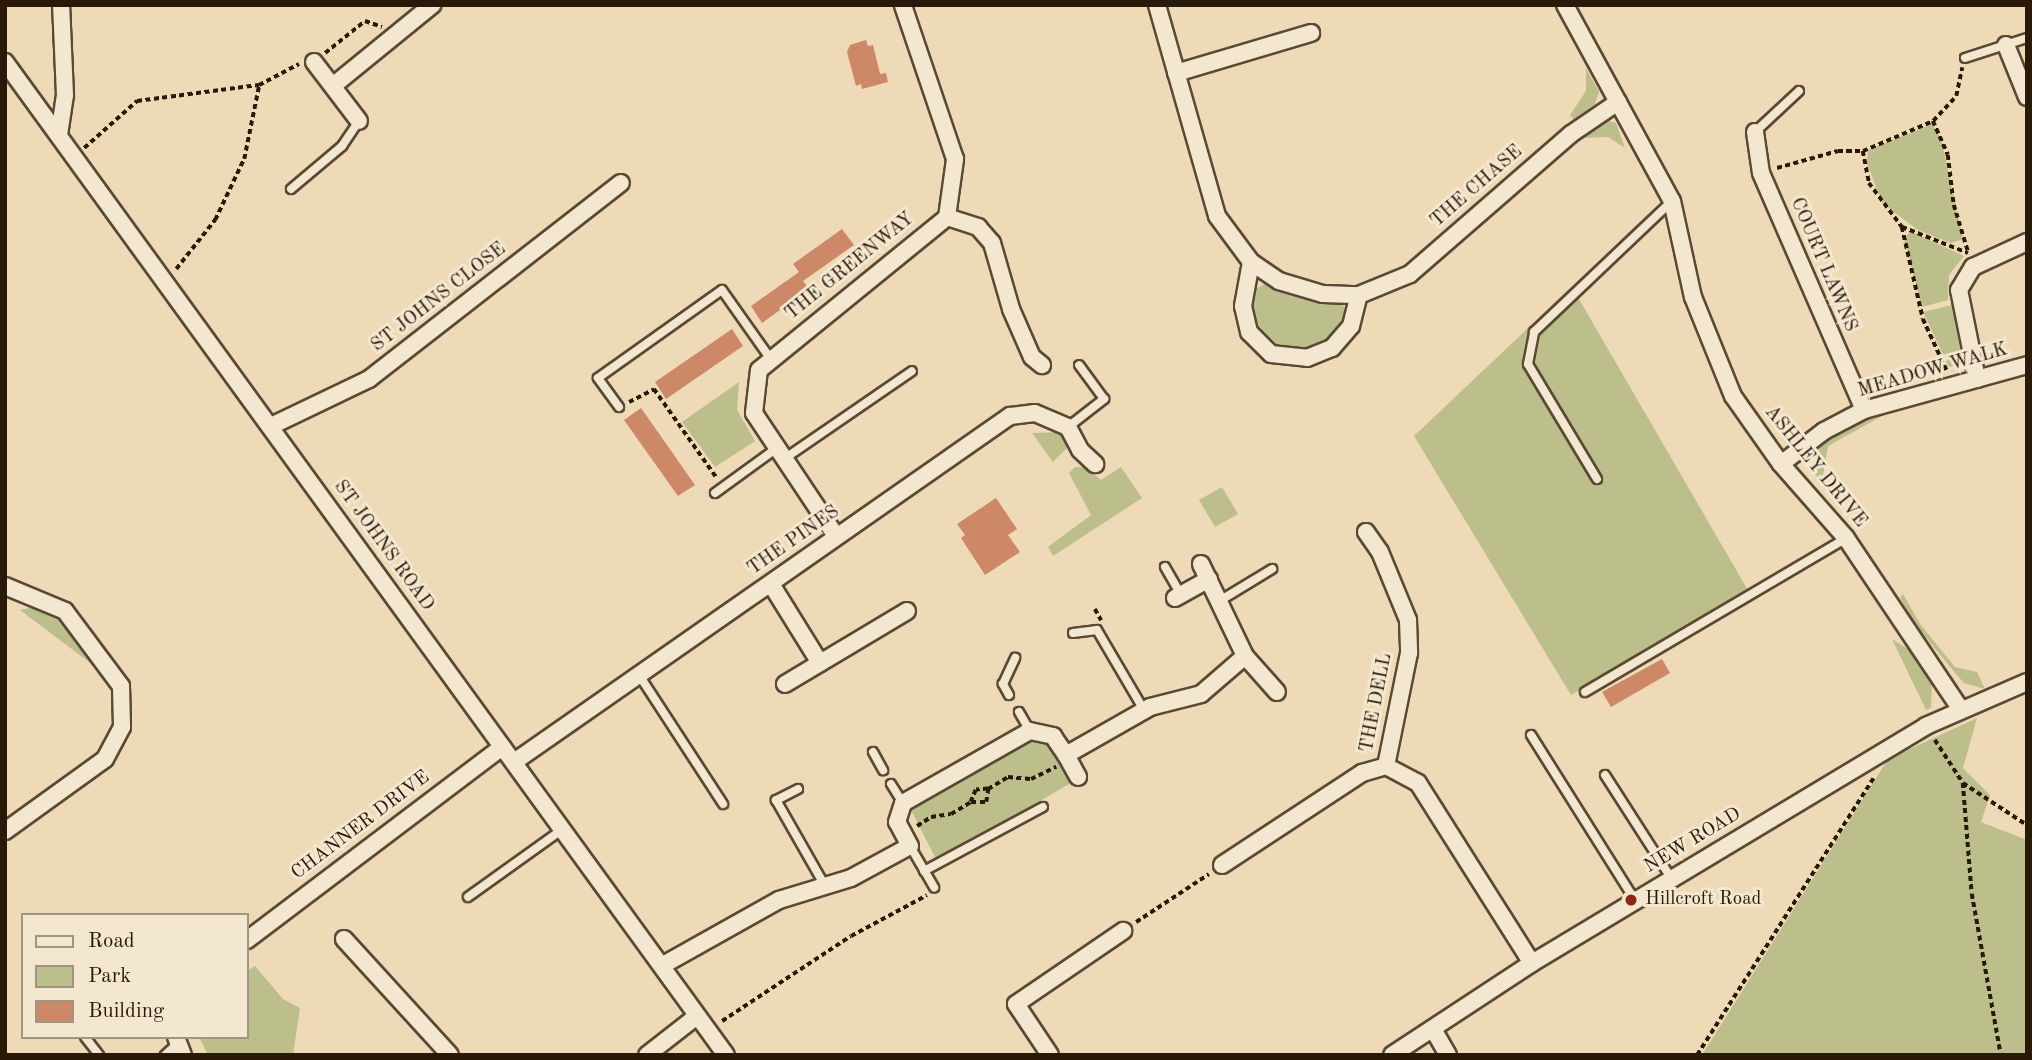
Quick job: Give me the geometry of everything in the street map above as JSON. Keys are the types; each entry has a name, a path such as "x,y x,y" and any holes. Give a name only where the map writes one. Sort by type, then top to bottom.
{"street":[{"path":"59,135 65,95 61,5"},
{"path":"334,85 432,5"},
{"path":"903,5 955,159 954,187 947,217 978,227 992,243 1011,309 1032,357 1042,365"},
{"name":"THE CHASE","path":"1157,5 1217,216 1251,262 1279,281 1324,294 1359,295 1410,274 1570,134 1618,102"},
{"name":"ASHLEY DRIVE","path":"1565,5 1672,201 1693,297 1732,396 1781,464 1846,538 1961,710"},
{"path":"1176,74 1311,33"},
{"path":"2006,45 2027,97"},
{"name":"ST JOHNS ROAD","path":"5,62 76,156 726,1055"},
{"path":"314,62 359,121"},
{"name":"COURT LAWNS","path":"1755,132 1761,173 1864,410"},
{"name":"ST JOHNS CLOSE","path":"271,426 369,379 621,183"},
{"name":"THE GREENWAY","path":"836,536 754,413 759,370 770,358 947,217"},
{"path":"1976,379 1959,290 1971,260 2027,242"},
{"path":"1251,262 1243,306 1249,332 1271,354 1307,358 1332,348 1351,326 1359,295"},
{"name":"MEADOW WALK","path":"1781,464 1824,430 1864,410 2027,365"},
{"name":"THE PINES","path":"514,762 1010,416 1035,414 1068,427"},
{"path":"1068,427 1080,450 1095,464"},
{"name":"THE DELL","path":"1366,532 1380,552 1408,620 1409,653 1386,766"},
{"path":"1201,564 1221,600 1245,656 1277,692"},
{"path":"1178,596 1209,579"},
{"path":"771,584 820,663"},
{"path":"5,831 105,759 122,727 121,686 65,611 6,587"},
{"path":"785,684 907,611"},
{"path":"1066,755 1144,710 1201,694 1245,656"},
{"name":"NEW ROAD","path":"1392,1055 1532,963 1926,726 2027,682"},
{"path":"663,965 779,900 851,878 906,840 897,822 903,803 1030,731 1052,736 1078,777"},
{"name":"CHANNER DRIVE","path":"248,939 502,747"},
{"path":"1222,866 1362,773 1386,766 1418,783 1532,963"},
{"path":"1050,1055 1016,1004 1123,931"},
{"path":"344,939 450,1055"},
{"path":"647,1055 697,1016"},
{"path":"1433,1029 1448,1055"}],"lane":[{"path":"1965,58 2027,38"},
{"path":"1755,132 1799,90"},
{"path":"291,189 342,146 359,121"},
{"path":"1597,479 1528,364 1534,332 1672,201"},
{"path":"619,407 598,378 722,290 770,358"},
{"path":"1068,427 1104,399 1079,365"},
{"path":"719,490 912,371"},
{"path":"1585,692 1846,538"},
{"path":"1165,567 1178,596"},
{"path":"1221,600 1272,569"},
{"path":"1073,633 1097,630 1144,710"},
{"path":"1009,695 1003,684 1015,658"},
{"path":"639,675 723,804"},
{"path":"1019,712 1030,731"},
{"path":"1531,735 1635,900"},
{"path":"873,752 883,770"},
{"path":"1605,775 1671,878"},
{"path":"891,785 903,803"},
{"path":"797,789 776,800 825,887"},
{"path":"924,871 1043,807"},
{"path":"468,897 563,829"},
{"path":"906,840 934,887"},
{"path":"87,1039 99,1055"}],"path":[{"path":"76,156 137,101 259,85 300,64 314,62 365,21 383,27"},
{"path":"1761,173 1838,151 1863,151 1933,121 1956,96 1965,58"},
{"path":"164,280 215,220 244,159 259,85"},
{"path":"1933,121 1948,155 1954,205 1971,260"},
{"path":"1863,151 1869,183 1902,227 1923,319 1953,384"},
{"path":"1902,227 1971,260"},
{"path":"619,407 654,389 719,490"},
{"path":"1926,726 1963,783 2027,825"},
{"path":"971,802 976,790 988,789 1008,777 1031,779 1061,765 1066,755"},
{"path":"1697,1055 1878,771"},
{"path":"1963,783 1972,894 2001,1055"},
{"path":"906,840 971,802 986,802 988,789"},
{"path":"1123,931 1222,866"},
{"path":"709,1030 851,936 926,897 934,887"}],"green space":[{"path":"1586,68 1599,92 1595,104 1574,120 1570,115 1586,91"},
{"path":"1608,121 1616,123 1625,148 1608,137 1578,138"},
{"path":"1932,124 1941,138 1963,239 1951,243 1918,230 1882,203 1867,163 1868,150"},
{"path":"1658,205 1661,213 1576,294 1749,592 1571,695 1414,436"},
{"path":"1910,231 1964,256 1949,275 1948,300 1922,307 1904,240"},
{"path":"1267,283 1344,306 1349,315 1339,334 1315,349 1280,347 1254,321 1251,306 1253,290"},
{"path":"1952,305 1963,363 1949,367 1923,312"},
{"path":"739,382 737,410 755,441 715,467 682,422"},
{"path":"1889,407 1891,411 1828,446 1822,481 1810,470 1823,440"},
{"path":"1062,432 1067,448 1053,462 1032,433"},
{"path":"1075,467 1085,467 1101,480 1121,467 1142,498 1053,556 1048,547 1091,515 1069,473"},
{"path":"1222,487 1238,514 1215,527 1199,500"},
{"path":"1903,594 1920,624 1955,667 1977,672 1985,689 1964,683 1956,674 1918,628 1900,598"},
{"path":"38,606 65,620 101,671 20,610"},
{"path":"1892,639 1911,651 1932,676 1931,708 1926,710"},
{"path":"1977,718 1963,768 1990,795 1981,822 2027,840 2027,1055 1702,1055 1888,759"},
{"path":"1044,740 1072,778 1069,784 937,861 911,810 1032,741"},
{"path":"255,966 283,999 300,1008 293,1055 208,1055 200,1039 248,1039 248,970"}],"building":[{"path":"866,40 868,46 873,45 880,74 886,73 888,82 862,89 861,84 856,86 847,52 850,45"},
{"path":"842,229 854,245 803,281 809,289 762,323 751,306 799,272 793,264"},
{"path":"732,329 743,346 666,399 655,382"},
{"path":"641,408 695,485 678,496 624,420"},
{"path":"996,498 1017,529 1008,535 1020,552 985,575 961,538 965,535 957,524"},
{"path":"1662,659 1670,673 1611,707 1602,692"}],"place":[{"name":"Hillcroft Road","path":"1631,900"}]}
